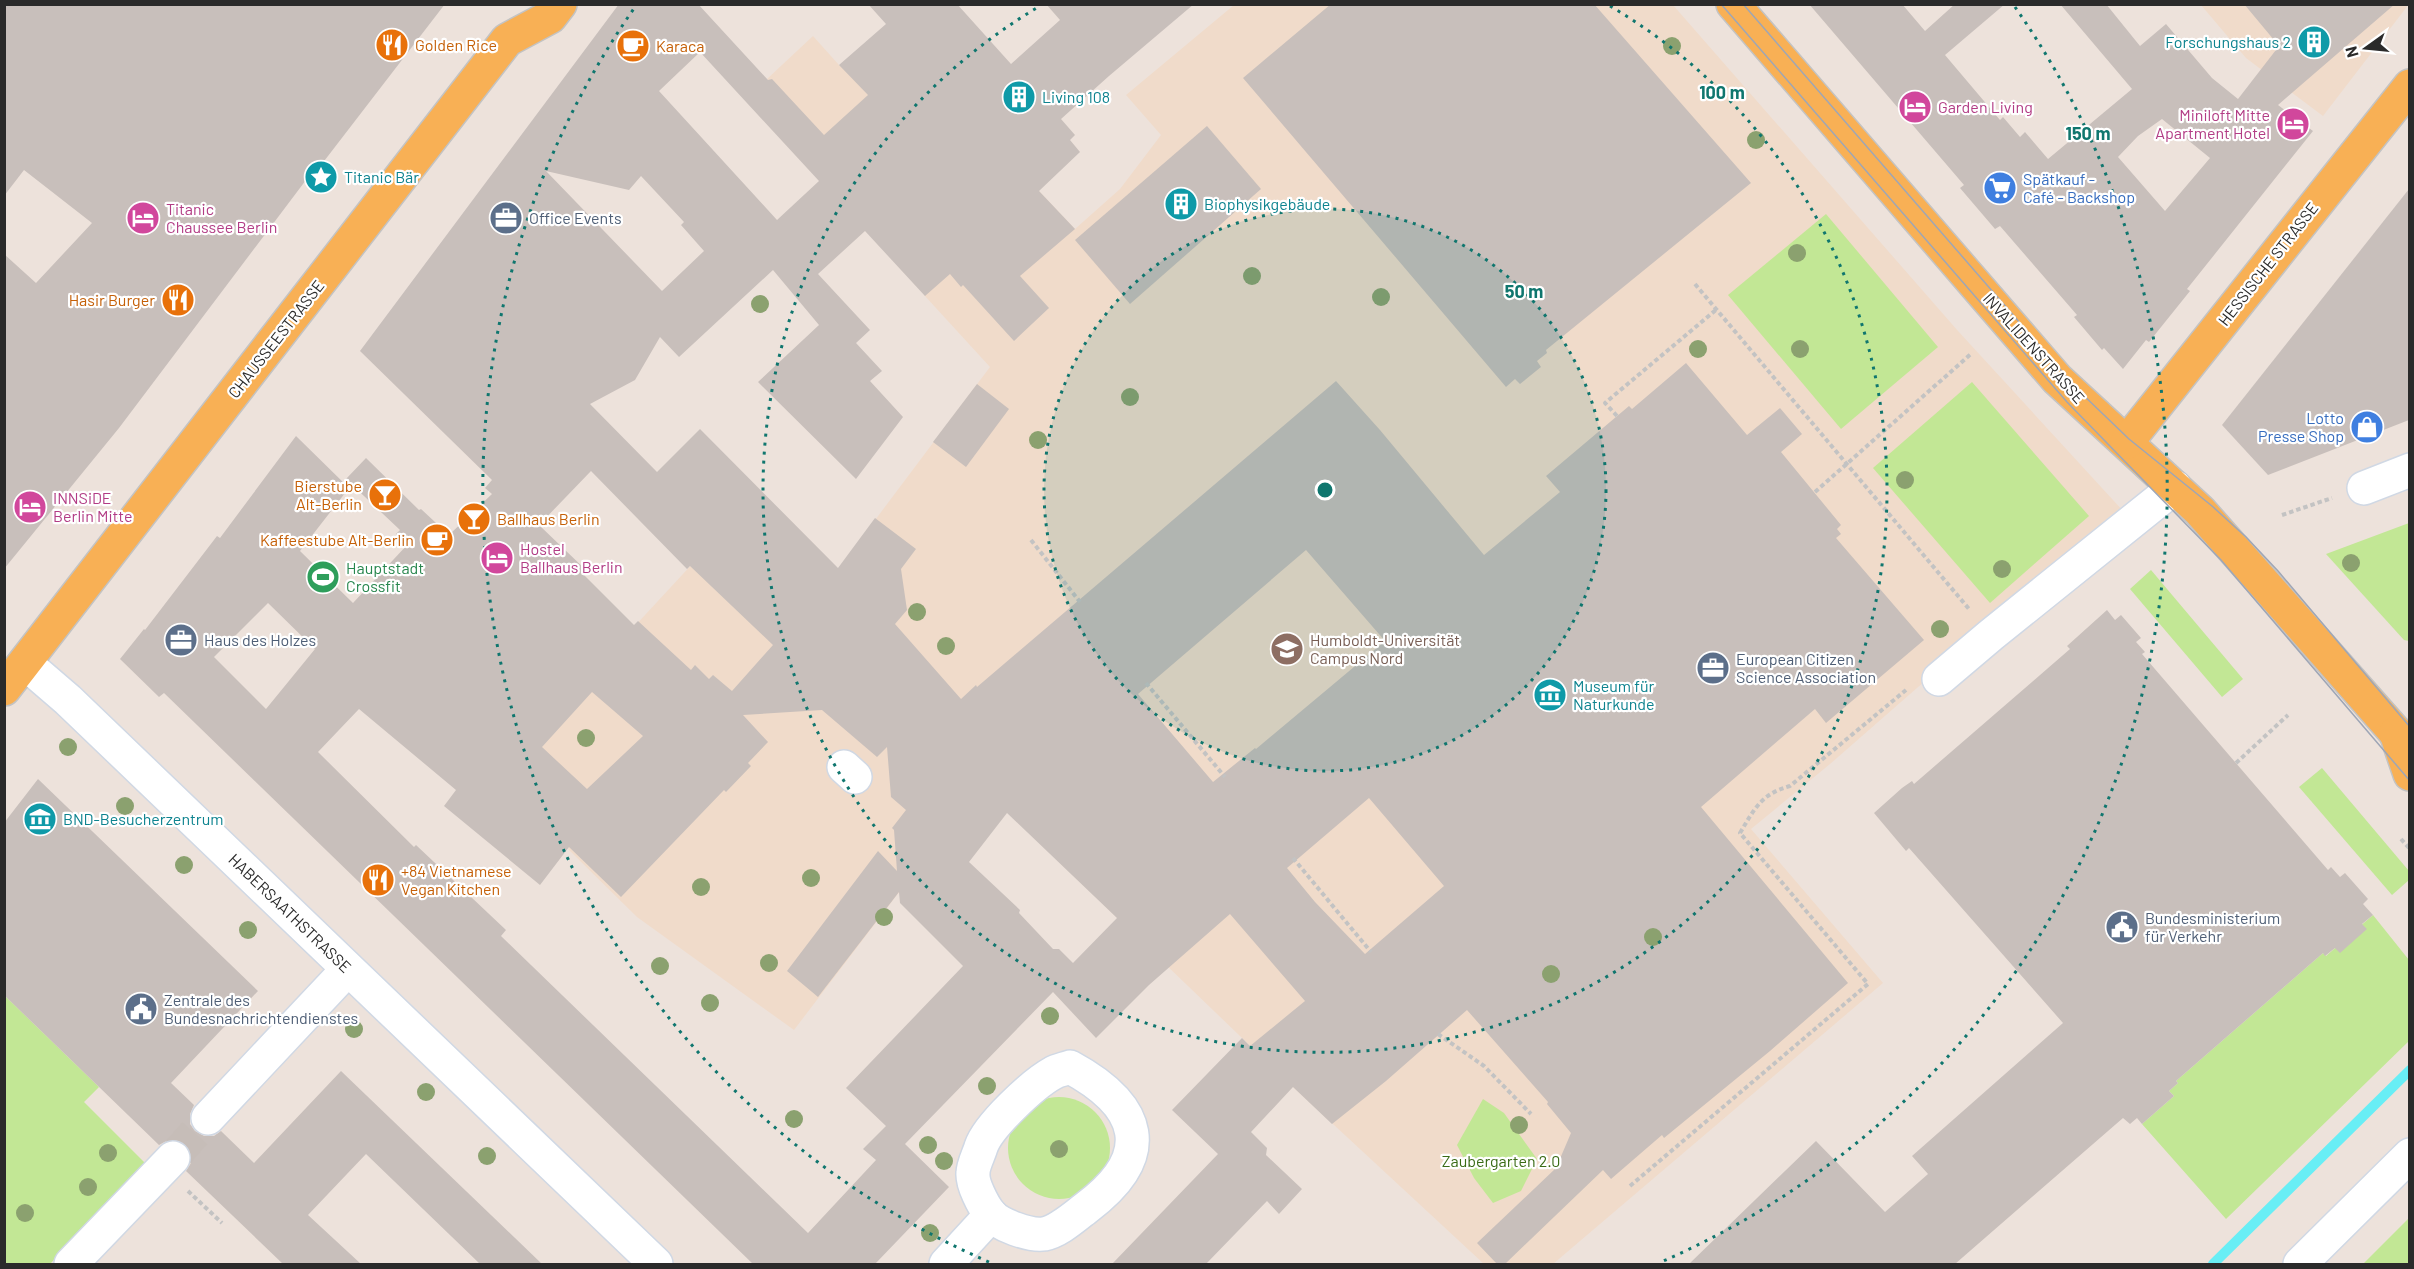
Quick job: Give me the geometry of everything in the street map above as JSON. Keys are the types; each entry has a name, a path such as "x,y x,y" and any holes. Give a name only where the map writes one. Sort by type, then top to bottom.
{"main road":[{"name":"CHAUSSEESTRASSE","path":"4,689 507,40 550,17 560,4"},
{"name":"INVALIDENSTRASSE","path":"1733,4 2057,379 2175,487 2233,546 2405,732 2409,774"},
{"name":"HESSISCHE STRASSE","path":"2127,442 2409,86"}],"street":[{"path":"2364,488 2409,470"},
{"path":"1939,679 2175,487"},
{"name":"HABERSAATHSTRASSE","path":"26,663 68,700 656,1264"},
{"path":"208,1118 348,969"},
{"path":"1070,1067 1091,1078 1108,1092 1124,1110 1132,1130 1134,1145 1117,1178 1096,1200 1064,1224 1045,1234 1025,1233 991,1215 978,1191 973,1173 985,1135 1033,1088 1053,1073 1070,1067"},
{"path":"2300,1264 2409,1155"},
{"path":"71,1264 173,1158"},
{"path":"946,1264 991,1215"}],"path":[{"path":"1695,284 1991,635"},
{"path":"1617,416 1605,403 1717,309"},
{"path":"1815,492 1972,353"},
{"path":"2282,515 2364,488"},
{"path":"1030,540 1080,602"},
{"path":"1630,1186 1868,984 1740,833 1757,804 1774,790 1790,786 1921,677 1939,679"},
{"path":"1146,683 1225,777"},
{"path":"2236,763 2288,715"},
{"path":"2401,839 2409,849"},
{"path":"1293,858 1371,952"},
{"path":"1438,1034 1484,1066 1531,1114"},
{"path":"187,1189 222,1223"}],"shaded area":[{"path":"2409,4 2323,116 2246,58 2201,5"},
{"name":"Humboldt-Universität Campus Nord","path":"1234,5 1673,5 1958,331 2124,512 2107,522 1830,764 1751,829 1883,983 1553,1264 1484,1264 1293,1087 980,786 794,1030 637,917 568,849 569,847 495,777 720,534 803,616 990,367 925,296 767,79 813,36 839,65 1039,191 1075,229 1120,189 1161,135 1126,95"}],"green space":[{"path":"1826,214 1938,347 1841,429 1728,295"},
{"path":"1972,382 2089,516 1990,603 1873,468"},
{"path":"2410,523 2409,641 2404,640 2326,554"},
{"path":"2151,570 2243,679 2222,697 2130,589"},
{"path":"2322,768 2409,871 2409,880 2392,895 2299,787"},
{"path":"2373,915 2409,960 2409,1041 2226,1219 2142,1124 2174,1096 2169,1091 2178,1083 2176,1081 2323,953 2326,956"},
{"path":"4,995 99,1087 84,1102 145,1163 50,1264 5,1264"},
{"path":"1059,1097 1079,1101 1095,1112 1106,1128 1110,1148 1106,1168 1095,1184 1079,1195 1059,1199 1039,1195 1023,1184 1012,1168 1008,1148 1012,1128 1023,1112 1039,1101"},
{"name":"Zaubergarten 2.0","path":"1483,1099 1504,1113 1537,1159 1521,1191 1493,1203 1474,1178 1457,1145"},
{"path":"2409,1218 2409,1264 2363,1264"}],"building":[{"name":"Titanic Chaussee Berlin","path":"4,4 445,4 308,182 306,180 119,428 4,569 4,254 36,283 92,223 24,170 4,196"},
{"path":"619,4 698,4 768,80 772,79 824,135 868,95 839,65 886,24 868,4 957,4 1011,64 1060,20 1046,4 1194,4 1061,119 1075,135 1070,140 1080,152 1039,191 1075,229 1020,276 1049,308 1014,341 963,285 961,287 950,274 925,296 865,231 818,274 870,330 856,343 882,371 870,381 903,417 856,479 758,382 819,325 773,270 679,357 660,337 635,380 590,404 657,472 700,429 838,568 875,518 916,549 901,569 907,610 895,624 961,699 1336,381 1484,555 1560,492 1546,476 1629,406 1632,409 1686,363 1747,435 1780,408 1802,434 1781,452 1841,525 1837,529 1841,534 1836,538 1924,640 1826,723 1815,709 1701,807 1848,983 1770,1051 1664,1138 1662,1135 1611,1179 1603,1170 1505,1264 1497,1264 1477,1243 1556,1168 1571,1133 1547,1104 1548,1102 1467,1010 1386,1081 1332,1124 1293,1087 1251,1132 1267,1148 1266,1155 1302,1189 1279,1214 1267,1201 1206,1264 1112,1264 1218,1154 1172,1110 1242,1038 1250,1046 1305,1001 1230,914 1149,985 1096,1038 1053,992 905,1144 949,1187 875,1264 753,1264 164,693 159,697 120,659 217,536 220,538 296,436 349,488 300,551 353,603 407,545 396,534 400,530 346,479 366,458 419,510 421,509 449,535 492,494 485,488 492,480 360,351","holes":["700,52 819,181 777,220 659,91","546,171 629,190 641,176 684,222 681,225 704,251 662,291","591,471 687,569 690,566 773,645 732,691 713,675 709,679 695,665 691,670 638,621 634,625 584,575 587,571 539,525","1306,550 1385,641 1213,782 1138,694","268,603 315,649 266,709 214,657","592,692 643,736 587,789 542,747","359,709 456,790 444,806 540,885 569,847 621,897 724,790 726,792 751,766 748,763 768,742 743,715 822,710 877,757 887,747 891,797 906,810 892,828 897,871 878,851 787,971 818,997 899,892 900,903 963,966 846,1088 886,1126 863,1149 876,1160 808,1233 501,936 506,930 416,845 414,847 318,752","1369,798 1444,886 1365,954 1315,902 1287,868","1007,813 1117,918 1073,963 1059,949 1053,949 1019,913 1020,910 969,862"]},
{"path":"1331,4 1594,4 1751,183 1546,350 1547,353 1537,361 1541,367 1520,384 1515,379 1506,387 1243,78"},
{"path":"1809,4 1902,4 1925,31 1955,4 2005,4 1945,55 2000,120 2003,117 2020,137 2025,132 2048,159 2132,89 2060,4 2106,4 2140,46 2166,24 2212,78 2238,99 2279,46 2244,4 2395,4 2278,105 2313,131 2187,289 2190,291 2149,342 2146,340 2123,369 2104,348 2102,350 2074,317 2077,315 2000,226 1995,229 1960,188 1964,185","holes":["2162,119 2210,158 2165,211 2118,157 2138,136"]},
{"name":"Biophysikgebäude","path":"1207,126 1261,189 1130,304 1075,240"},
{"path":"2409,189 2409,420 2268,475 2222,425"},
{"path":"977,384 1009,409 966,467 933,442"},
{"path":"2107,610 2115,620 2121,615 2141,638 2136,642 2145,652 2142,654 2328,870 2331,867 2340,877 2345,873 2368,899 2363,904 2373,915 2362,924 2367,929 2340,953 2335,948 2325,956 2323,953 2176,1081 2178,1083 2169,1091 2174,1096 2142,1124 2137,1118 2130,1124 2123,1118 1955,1264 1689,1264 1816,1141 1885,1212 1928,1174 1912,1156 2063,1023 1909,848 1906,851 1874,813 1902,788 1912,781 1914,784 2070,649 2067,646"},
{"path":"38,779 258,991 171,1083 194,1105 190,1114 190,1124 195,1131 204,1136 214,1136 221,1131 254,1163 341,1071 542,1264 480,1264 366,1154 308,1215 361,1264 283,1264 186,1171 191,1163 191,1153 186,1144 177,1140 168,1140 159,1145 4,995 4,823"}],"waterway":[{"path":"2213,1264 2410,1070"}],"tunnel":[{"path":"173,1158 208,1118"}],"tram line":[{"path":"1721,4 2067,402 2221,560 2410,781"},
{"path":"1743,4 2079,391 2129,439 2212,506 2246,537 2278,571 2410,727"}],"place":[{"name":"Forschungshaus 2","path":"2314,42"},
{"name":"Golden Rice","path":"392,45"},
{"name":"Karaca","path":"633,46"},
{"name":"Living 108","path":"1019,97"},
{"name":"Garden Living","path":"1915,107"},
{"name":"Miniloft Mitte Apartment Hotel","path":"2293,124"},
{"name":"Titanic Bär","path":"321,177"},
{"name":"Spätkauf - Café - Backshop","path":"2000,188"},
{"name":"Biophysikgebäude","path":"1181,204"},
{"name":"Titanic Chaussee Berlin","path":"143,218"},
{"name":"Office Events","path":"506,218"},
{"name":"Hasir Burger","path":"178,300"},
{"name":"Lotto Presse Shop","path":"2367,427"},
{"name":"Bierstube Alt-Berlin","path":"385,495"},
{"name":"INNSiDE Berlin Mitte","path":"30,507"},
{"name":"Ballhaus Berlin","path":"474,519"},
{"name":"Kaffeestube Alt-Berlin","path":"437,540"},
{"name":"Hostel Ballhaus Berlin","path":"497,558"},
{"name":"Hauptstadt Crossfit","path":"323,577"},
{"name":"Haus des Holzes","path":"181,640"},
{"name":"Humboldt-Universität Campus Nord","path":"1287,649"},
{"name":"European Citizen Science Association","path":"1713,668"},
{"name":"Museum für Naturkunde","path":"1550,695"},
{"name":"BND-Besucherzentrum","path":"40,819"},
{"name":"+84 Vietnamese Vegan Kitchen","path":"378,880"},
{"name":"Bundesministerium für Verkehr","path":"2122,927"},
{"name":"Zentrale des Bundesnachrichtendienstes","path":"141,1009"}]}
